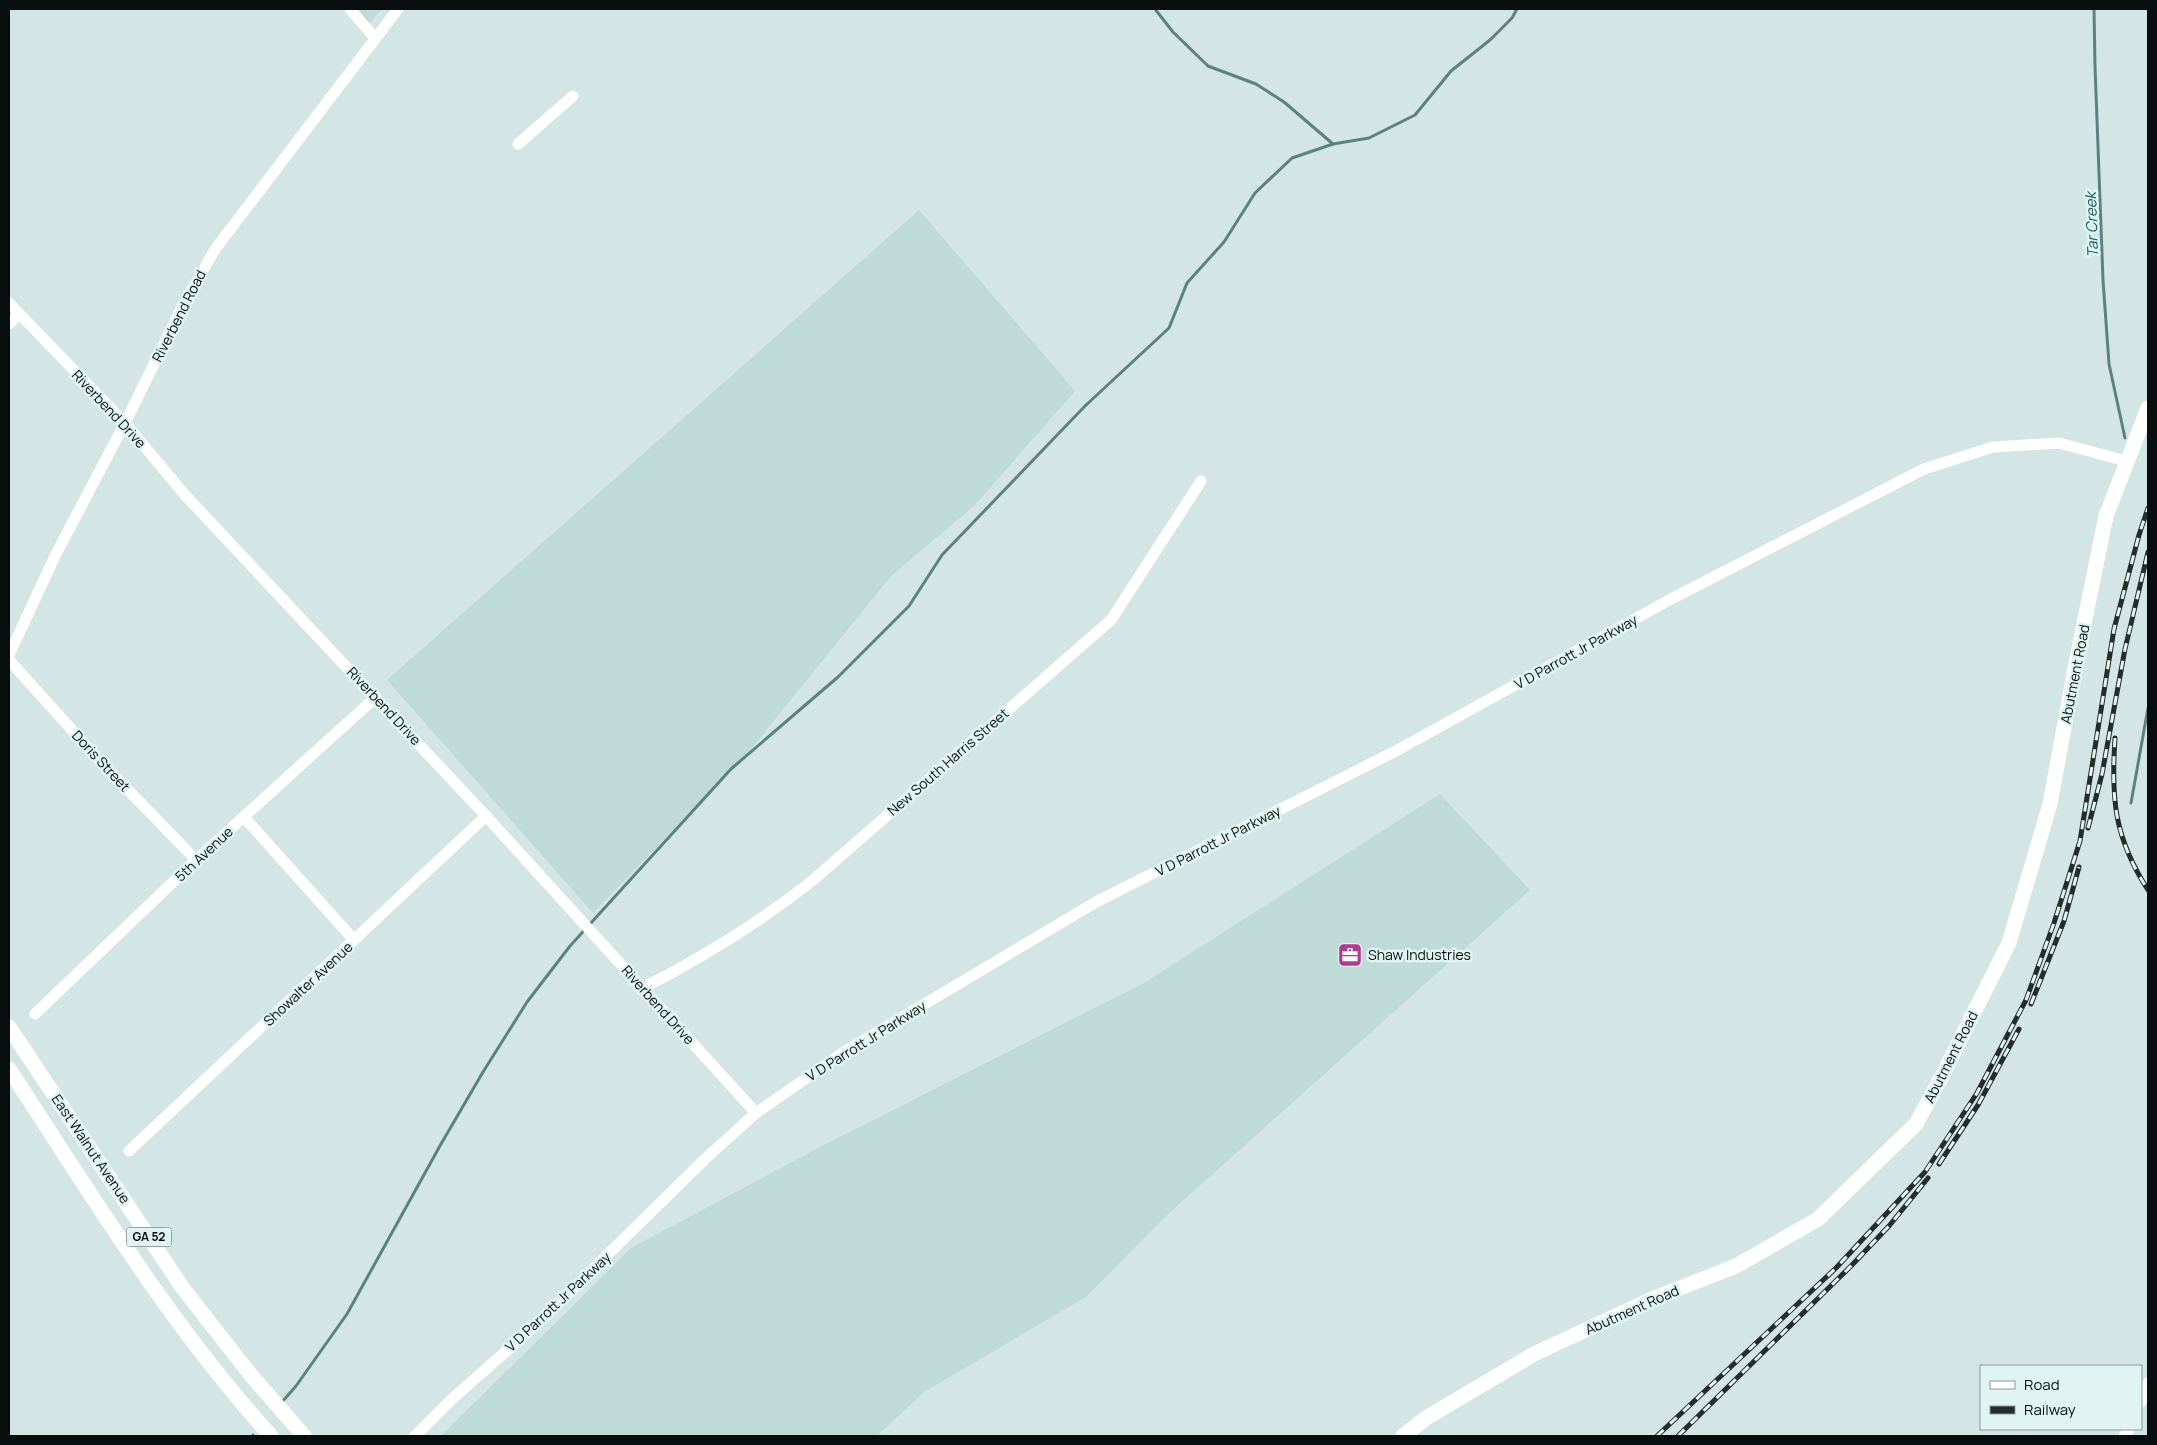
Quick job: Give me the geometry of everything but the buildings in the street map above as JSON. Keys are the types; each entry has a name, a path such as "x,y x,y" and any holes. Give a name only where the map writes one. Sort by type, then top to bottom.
{"main road":[{"name":"Abutment Road","path":"1403,1436 1426,1418 1534,1354 1650,1300 1736,1266 1818,1219 1916,1124 2009,943 2050,804 2106,516 2148,408"},
{"name":"East Walnut Avenue","path":"9,1026 182,1287 250,1374 304,1436"},
{"name":"East Walnut Avenue","path":"9,1069 171,1312 206,1359 271,1436"}],"street":[{"path":"350,9 375,38"},
{"name":"Riverbend Road","path":"9,655 56,554 125,424 186,299 216,248 398,9"},
{"path":"518,144 572,96"},
{"name":"Riverbend Drive","path":"9,303 125,424 185,495 486,816 756,1113"},
{"path":"9,324 19,314"},
{"name":"V D Parrott Jr Parkway","path":"415,1436 452,1399 536,1325 704,1159 756,1113 844,1052 1096,902 1394,752 1672,599 1924,469 1993,447 2059,443 2126,461"},
{"name":"New South Harris Street","path":"644,988 696,960 776,910 812,881 1111,620 1201,482"},
{"name":"Doris Street","path":"9,660 98,759 196,860"},
{"name":"5th Avenue","path":"35,1014 196,860 376,698"},
{"name":"Showalter Avenue","path":"129,1151 486,816"},
{"path":"244,817 354,940"},
{"path":"2142,1399 2148,1383"}],"shaded area":[{"path":"355,9 382,9 369,24"},
{"path":"919,210 1075,391 975,505 891,576 751,749 593,913 387,680"},
{"path":"1440,794 1530,890 1168,1214 1086,1297 924,1392 877,1436 441,1436 631,1248 818,1148 1144,983"}],"waterway":[{"path":"1155,9 1173,32 1208,66 1256,84 1284,102 1333,144"},
{"path":"282,1402 296,1386 347,1314 483,1072 527,1002 570,946 731,769 838,677 909,606 942,555 1085,406 1169,328 1187,283 1224,242 1255,193 1292,158 1333,144 1369,138 1415,115 1451,71 1490,40 1512,18 1517,9"},
{"name":"Tar Creek","path":"2094,9 2103,280 2109,364 2125,438"},
{"name":"Tar Creek","path":"2131,803 2148,708"}],"railway":[{"path":"1657,1436 1836,1268 1925,1172 1977,1093 2026,1000 2054,923 2080,841 2114,629 2148,508"},
{"path":"2088,828 2102,774 2125,649 2148,552"},
{"path":"2115,738 2114,780 2117,817 2128,852 2148,890"},
{"path":"2031,1004 2064,921 2079,867"},
{"path":"1939,1164 1978,1105 2019,1029"},
{"path":"1678,1436 1852,1265 1889,1226 1928,1178"}],"place":[{"name":"Shaw Industries","path":"1350,955"}]}
